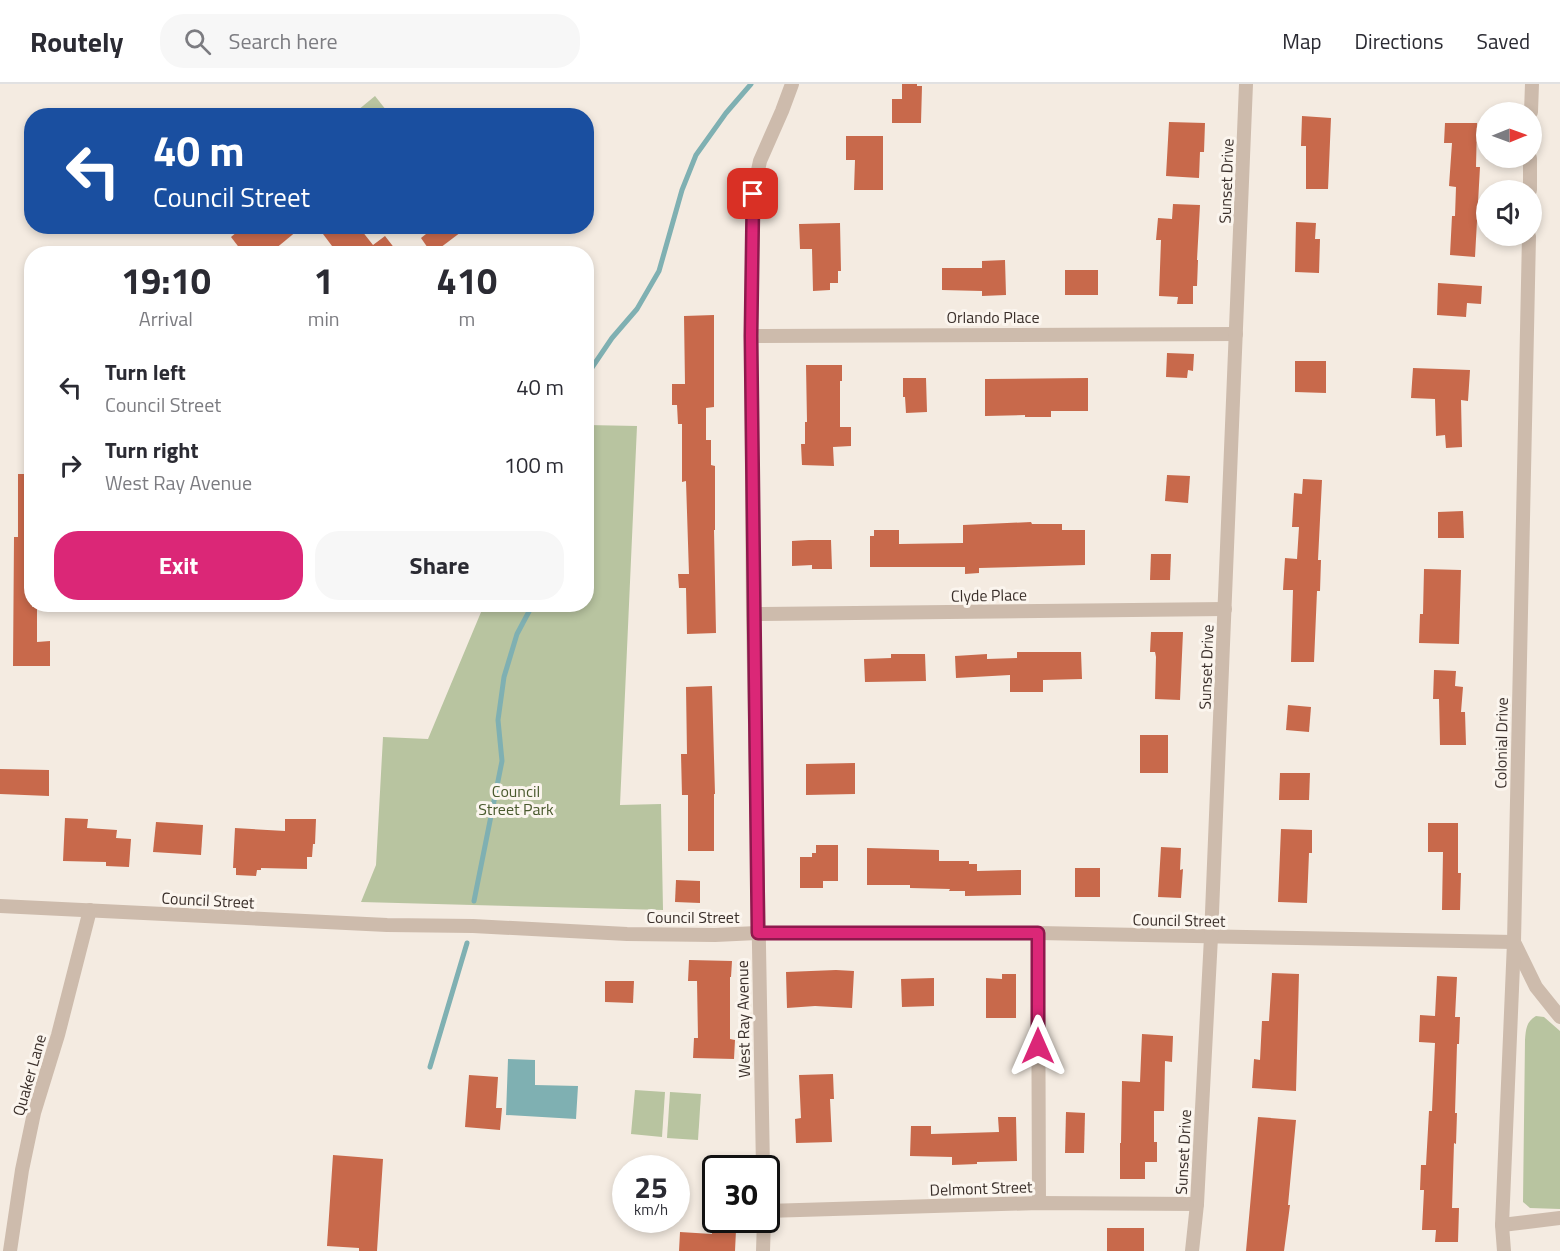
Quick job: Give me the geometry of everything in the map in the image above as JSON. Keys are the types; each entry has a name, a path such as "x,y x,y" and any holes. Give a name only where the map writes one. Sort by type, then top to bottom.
{"street":[{"name":"West Ray Avenue","path":"763,1155 753,614 751,336 753,194 760,161 792,84"},
{"name":"Sunset Drive","path":"1192,1251 1197,1204 1211,937 1246,84"},
{"path":"1531,102 1532,84"},
{"name":"Colonial Drive","path":"1503,1251 1502,1225 1514,942 1529,246"},
{"name":"Orlando Place","path":"751,336 1236,334"},
{"name":"Clyde Place","path":"753,614 1225,609"},
{"name":"Council Street","path":"0,906 627,934 1038,933 1514,942"},
{"name":"Quaker Lane","path":"10,1251 22,1170 34,1113 58,1035 90,910"},
{"path":"1038,933 1040,1203"},
{"path":"1514,942 1536,987 1560,1017"},
{"name":"Delmont Street","path":"780,1211 1040,1203 1197,1204"},
{"path":"1502,1225 1560,1218"},
{"path":"763,1251 764,1233"}],"green space":[{"path":"375,96 384,108 360,108"},
{"name":"Council Street Park","path":"594,425 637,426 620,805 661,804 663,910 361,902 376,865 383,737 428,739 481,612 594,612"},
{"path":"1536,1016 1544,1017 1560,1031 1560,1209 1530,1208 1523,1202 1525,1040 1528,1023"},
{"path":"635,1090 665,1092 662,1137 631,1134"},
{"path":"670,1092 701,1094 698,1140 667,1138"}],"water":[{"path":"508,1059 535,1060 535,1085 578,1086 576,1119 506,1115"}],"building":[{"path":"902,84 922,86 921,123 892,123 892,99 902,99"},
{"path":"1302,116 1331,118 1328,189 1306,189 1306,146 1301,146"},
{"path":"1169,122 1205,123 1204,152 1200,152 1199,178 1166,176"},
{"path":"1445,123 1476,123 1476,168 1480,168 1479,180 1476,180 1475,257 1450,255 1456,187 1449,186 1452,143 1444,143"},
{"path":"846,136 883,136 883,190 854,190 855,160 846,160"},
{"path":"1173,204 1200,205 1197,286 1193,286 1193,304 1177,304 1178,297 1159,296 1161,240 1156,240 1158,218 1172,219"},
{"path":"1296,222 1316,223 1315,239 1320,239 1319,273 1295,272"},
{"path":"840,223 841,271 838,271 838,283 830,283 830,290 813,291 812,249 800,249 799,224"},
{"path":"235,234 293,234 279,246 238,246 231,237"},
{"path":"323,234 364,234 373,245 385,236 393,246 332,246"},
{"path":"426,234 458,234 443,246 426,246 421,238"},
{"path":"1005,260 1006,295 982,296 982,291 942,290 942,268 982,268 982,261"},
{"path":"1065,270 1098,270 1098,295 1065,295"},
{"path":"1438,283 1482,286 1481,304 1467,303 1466,317 1437,315"},
{"path":"714,315 714,407 706,408 706,440 711,440 711,465 715,466 716,633 687,634 686,588 679,588 678,574 689,574 686,481 682,482 682,424 678,424 677,405 672,405 672,384 685,384 684,316"},
{"path":"1167,353 1194,354 1193,371 1188,370 1187,378 1166,377"},
{"path":"1295,361 1326,361 1326,393 1295,392"},
{"path":"806,365 842,365 840,427 851,427 851,446 833,447 834,466 802,465 801,444 805,444 805,422 807,422"},
{"path":"1413,368 1470,370 1468,401 1461,400 1462,447 1446,448 1445,435 1436,436 1435,399 1411,398"},
{"path":"903,378 926,378 927,412 906,413"},
{"path":"1088,378 1088,411 1051,411 1051,417 985,416 985,379"},
{"path":"18,474 24,474 24,612 37,612 37,642 50,641 50,666 13,666 14,537 18,537"},
{"path":"1167,475 1190,476 1188,503 1165,501"},
{"path":"1303,479 1322,480 1318,560 1321,560 1320,591 1317,591 1314,662 1291,662 1293,590 1283,590 1285,558 1297,559 1299,527 1292,527 1294,493 1302,494"},
{"path":"1463,511 1464,538 1438,538 1438,512"},
{"path":"1031,522 1032,524 1062,524 1062,530 1085,530 1085,565 979,568 979,573 965,574 965,567 870,567 870,536 874,536 874,530 899,530 899,544 963,543 963,525"},
{"path":"831,540 832,569 812,569 812,565 792,566 792,541"},
{"path":"1151,554 1171,554 1170,580 1150,580"},
{"path":"1424,569 1461,570 1459,644 1419,643 1420,614 1423,614"},
{"path":"1151,632 1183,632 1180,700 1155,699 1156,657 1155,652 1150,652"},
{"path":"1017,652 1081,652 1082,679 1043,680 1043,692 1010,692 1010,675 956,678 955,656 987,654 987,659 1017,658"},
{"path":"891,654 925,654 926,681 865,682 864,659 891,658"},
{"path":"1434,670 1456,671 1455,686 1463,687 1461,712 1465,712 1466,745 1440,745 1439,699 1433,699"},
{"path":"712,686 714,851 688,851 688,795 682,795 681,754 687,754 686,687"},
{"path":"1288,705 1311,707 1309,732 1286,730"},
{"path":"1140,735 1168,735 1168,773 1140,773"},
{"path":"855,763 855,794 806,795 806,764"},
{"path":"0,769 49,770 49,796 0,794"},
{"path":"1280,773 1310,773 1309,800 1279,800"},
{"path":"65,818 88,819 87,828 117,830 116,838 131,839 129,867 106,866 106,862 63,861"},
{"path":"285,819 316,819 315,844 313,844 312,857 307,857 307,869 261,868 257,870 256,876 236,875 236,868 233,868 235,828 285,831"},
{"path":"156,822 203,825 201,855 153,852"},
{"path":"1428,823 1458,823 1458,873 1461,873 1460,910 1442,910 1443,852 1428,852"},
{"path":"1281,829 1312,830 1307,903 1278,902"},
{"path":"816,845 838,845 838,881 823,881 823,888 800,888 800,857 812,857 812,853 816,853"},
{"path":"1161,847 1181,848 1180,870 1183,869 1181,898 1158,897"},
{"path":"867,848 939,850 939,861 969,861 969,864 977,864 977,871 1021,870 1021,895 965,896 965,891 949,891 950,889 910,888 910,885 867,885"},
{"path":"1075,868 1100,868 1100,897 1075,897"},
{"path":"676,880 700,881 700,903 675,902"},
{"path":"689,960 732,961 730,1039 735,1040 734,1059 693,1058 694,1038 698,1038 697,981 688,981"},
{"path":"854,971 852,1008 815,1006 787,1008 786,972"},
{"path":"1272,973 1299,974 1296,1091 1252,1088 1254,1059 1260,1060 1262,1021 1269,1021"},
{"path":"1002,974 1016,974 1016,1018 986,1018 986,978 1002,979"},
{"path":"1437,976 1457,977 1455,1017 1460,1017 1459,1044 1457,1044 1455,1113 1457,1113 1452,1208 1459,1208 1458,1242 1435,1242 1436,1230 1422,1230 1424,1190 1420,1190 1421,1165 1426,1165 1429,1111 1432,1111 1435,1043 1419,1042 1420,1015 1435,1016"},
{"path":"934,978 934,1006 902,1007 901,979"},
{"path":"605,981 634,981 633,1003 605,1002"},
{"path":"1142,1034 1173,1036 1172,1062 1165,1061 1164,1111 1154,1111 1154,1142 1157,1142 1157,1162 1145,1162 1145,1179 1120,1179 1122,1081 1140,1082"},
{"path":"833,1074 834,1099 830,1099 832,1142 796,1143 795,1119 801,1118 799,1075"},
{"path":"469,1075 498,1077 496,1108 502,1108 500,1130 465,1127"},
{"path":"1066,1112 1085,1113 1084,1153 1065,1153"},
{"path":"998,1117 1016,1117 1017,1161 952,1165 952,1157 910,1156 911,1126 931,1126 931,1134 999,1132"},
{"path":"1258,1117 1296,1120 1284,1251 1246,1251"},
{"path":"333,1155 383,1159 377,1251 327,1246"},
{"path":"1107,1228 1144,1228 1144,1251 1107,1251"},
{"path":"680,1233 736,1233 735,1251 679,1251"}],"waterway":[{"path":"594,365 612,338 637,309 659,271 682,190 696,155 726,113 751,84"},
{"path":"474,901 502,761 498,720 504,677 517,634 529,612"},
{"path":"430,1067 467,943"}],"route":[{"path":"753,194 751,336 758,933 1038,933 1038,1046"}]}
